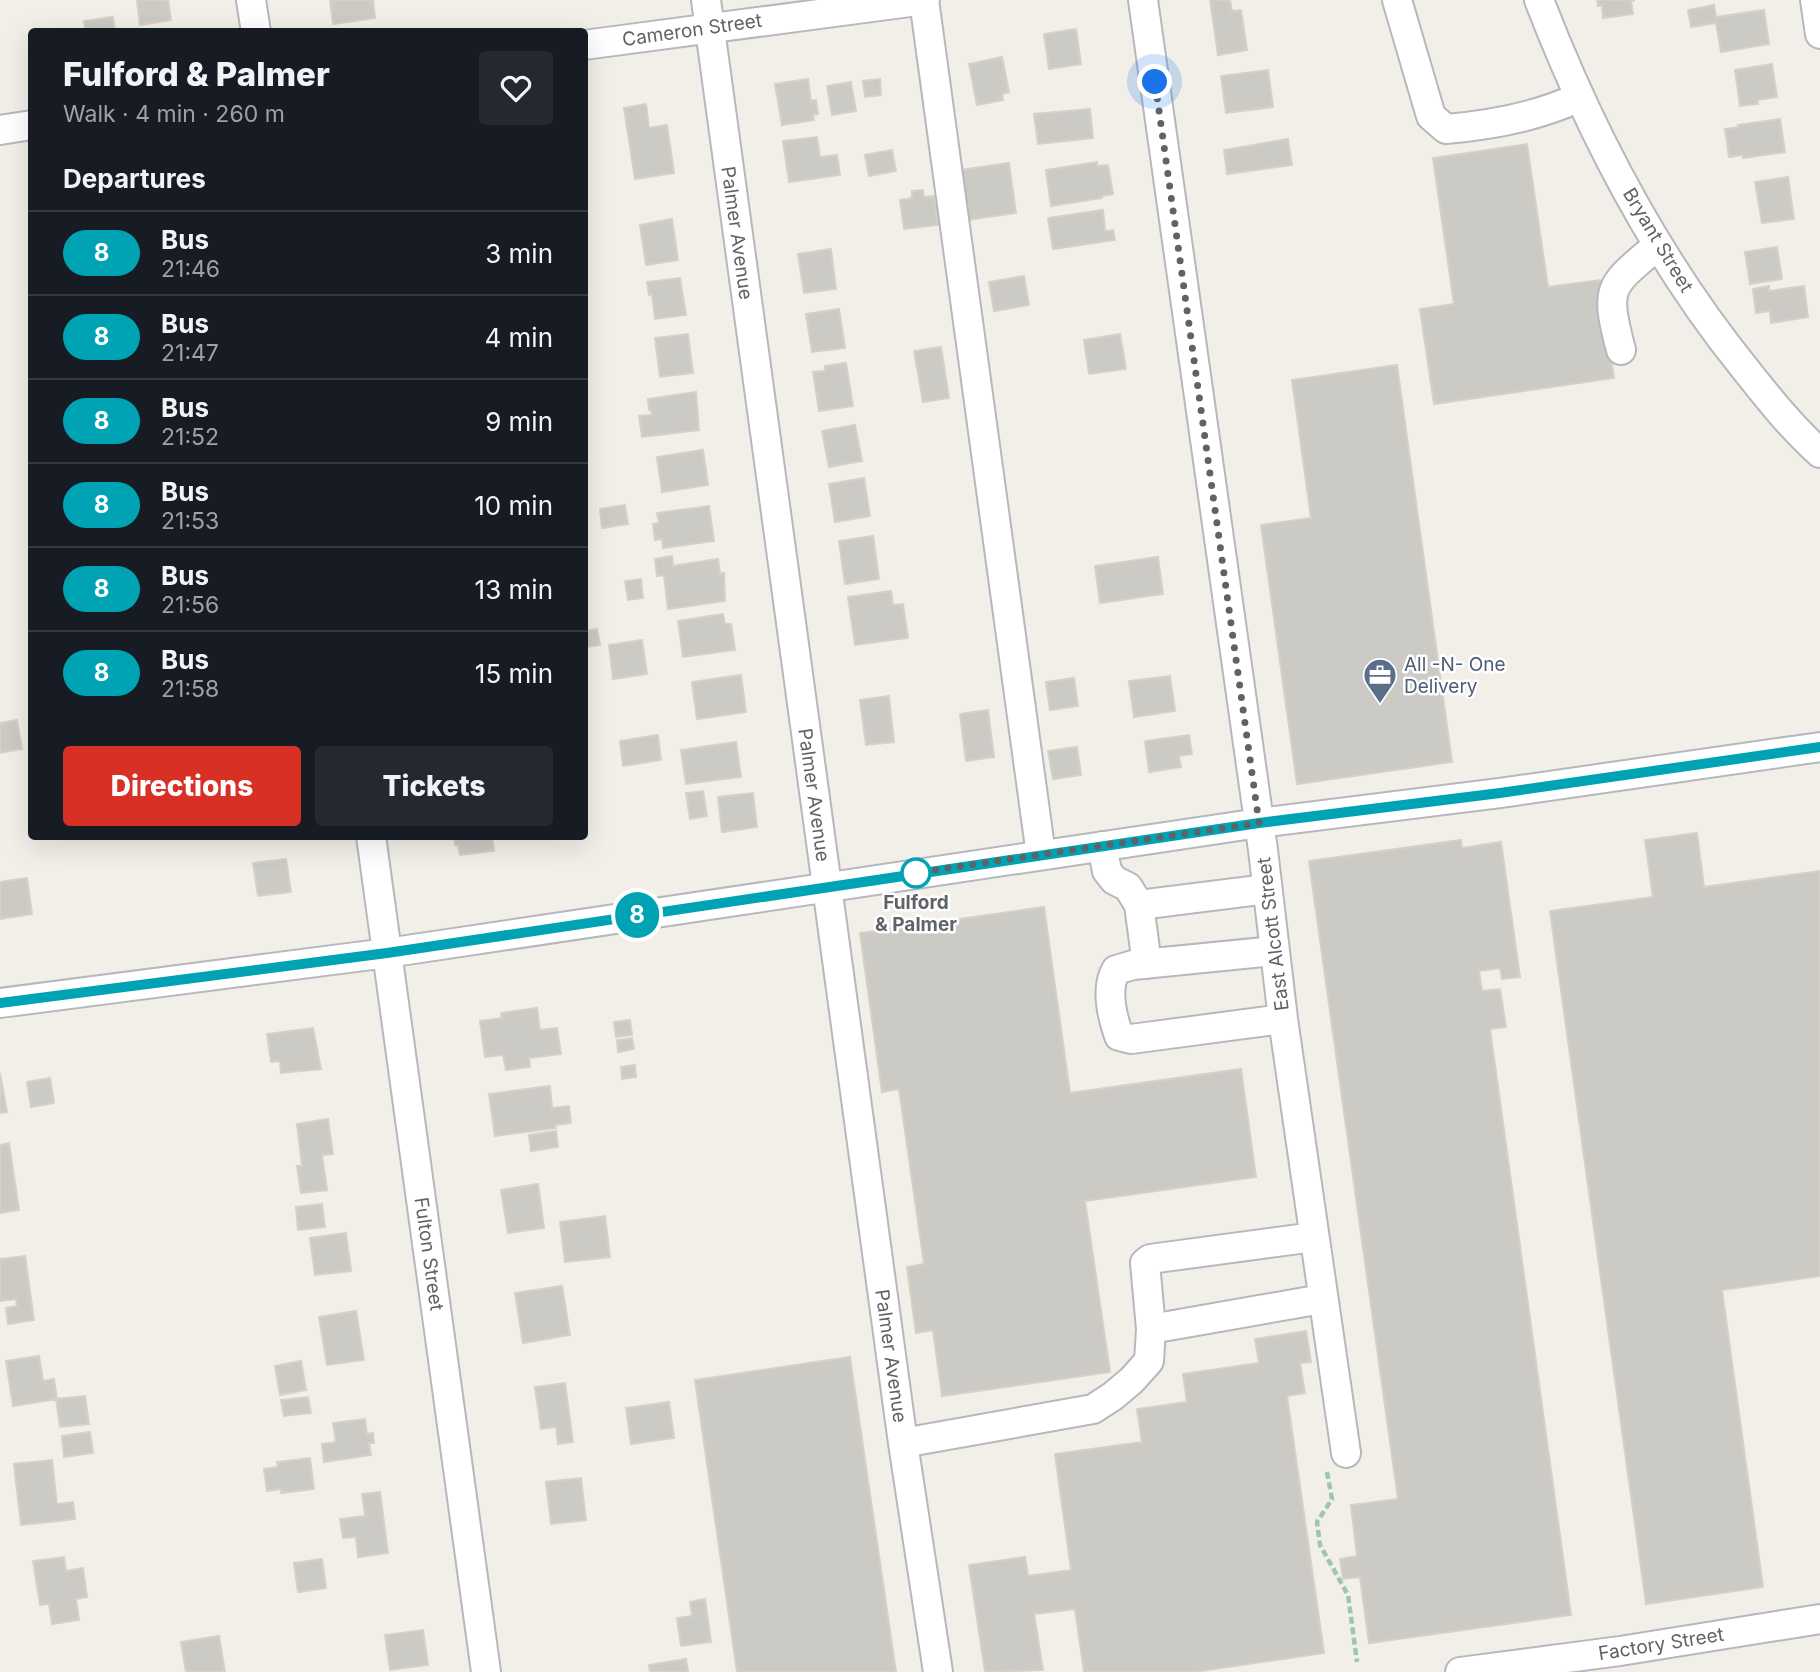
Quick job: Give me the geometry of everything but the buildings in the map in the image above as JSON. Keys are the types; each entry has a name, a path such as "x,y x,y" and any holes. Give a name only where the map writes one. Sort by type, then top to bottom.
{"street":[{"path":"251,0 255,28"},
{"path":"924,0 1041,855"},
{"name":"Cameron Street","path":"588,45 708,14 924,0"},
{"name":"East Alcott Street","path":"1143,0 1268,889 1274,951 1322,1299 1336,1460"},
{"path":"1397,0 1432,116 1446,129 1536,114 1579,97"},
{"name":"Bryant Street","path":"1539,0 1579,97 1658,245 1715,332 1775,406 1820,453"},
{"path":"1815,0 1820,34"},
{"name":"Palmer Avenue","path":"708,14 903,1443 938,1672"},
{"path":"0,130 28,126"},
{"path":"1621,350 1612,316 1611,293 1620,277 1658,245"},
{"path":"0,1003 387,953 1259,823 1500,793 1820,747"},
{"name":"Fulton Street","path":"371,840 486,1672"},
{"path":"1102,846 1107,871 1114,880 1128,887 1139,905 1146,964"},
{"path":"1139,905 1268,889"},
{"path":"1274,951 1146,964 1115,970 1110,981 1113,1020 1119,1036 1130,1039 1283,1019"},
{"path":"903,1443 1093,1409 1132,1380 1149,1362 1152,1329 1145,1263 1150,1259 1314,1237"},
{"path":"1152,1329 1322,1299"},
{"name":"Factory Street","path":"1460,1672 1599,1663 1820,1619"}],"path":[{"path":"1336,1460 1332,1500 1317,1522 1320,1545 1348,1595 1357,1662"}],"bus line":[{"name":"8","path":"0,1003 387,953 1259,823 1500,793 1820,747"}],"place":[{"name":"All -N- One Delivery","path":"1380,705"},
{"name":"Fulford & Palmer","path":"916,873"}],"route":[{"path":"916,873 907,874 1259,823 1155,82"}]}
